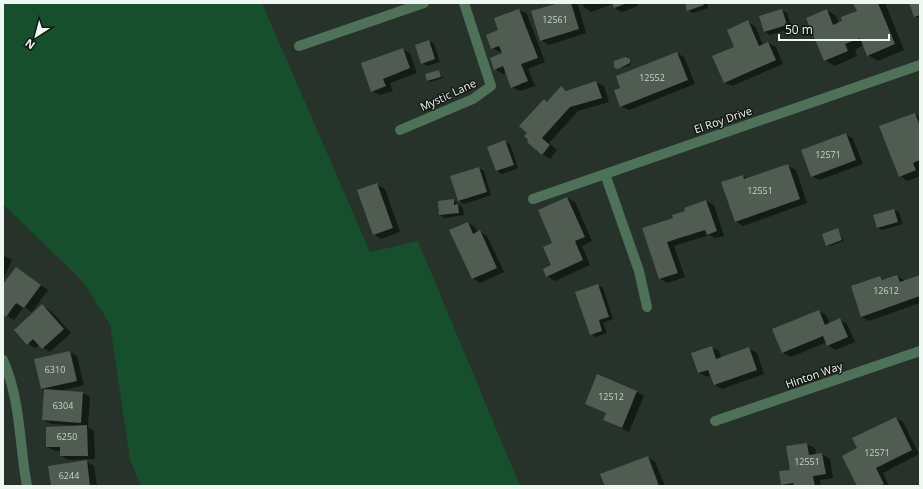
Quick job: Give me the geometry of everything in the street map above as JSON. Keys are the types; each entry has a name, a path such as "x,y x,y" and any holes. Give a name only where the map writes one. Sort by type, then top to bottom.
{"street":[{"path":"299,46 424,3"},
{"name":"Mystic Lane","path":"400,130 473,99 491,86 464,3"},
{"name":"El Roy Drive","path":"533,199 920,65"},
{"path":"605,174 639,271 647,307"},
{"name":"Hinton Way","path":"715,421 920,351"},
{"path":"3,360 9,373 15,396 27,486"}],"green space":[{"path":"3,3 262,3 370,252 418,241 520,486 141,486 130,460 110,324 83,282 3,204"}],"building":[{"path":"559,3 571,3 579,29 540,41 531,11"},
{"path":"612,3 628,3 614,8"},
{"path":"685,3 703,3 704,5 687,11"},
{"path":"853,3 878,3 895,44 867,56 860,38 845,44 848,51 824,61 806,18 827,9 833,25 842,21 841,17 857,11"},
{"path":"909,3 920,3 920,15 914,17"},
{"path":"519,9 538,58 521,64 528,81 511,88 503,66 494,70 490,58 502,53 499,46 491,49 486,35 498,30 494,18"},
{"path":"782,9 787,25 764,32 759,16"},
{"path":"748,20 759,46 768,42 776,60 724,83 712,56 734,47 727,30"},
{"path":"429,40 435,59 421,64 415,45"},
{"path":"403,48 410,68 383,79 386,86 371,92 361,63"},
{"path":"677,52 688,80 620,107 614,90 620,88 616,76"},
{"path":"625,57 630,59 630,63 618,69 615,68 614,61"},
{"path":"439,70 441,77 427,81 425,74"},
{"path":"596,81 602,98 570,107 542,138 550,145 542,155 527,142 528,140 524,136 527,133 519,126 544,99 547,102 561,86 566,91"},
{"path":"915,113 920,126 920,160 913,163 916,170 899,177 879,126"},
{"path":"846,133 856,160 811,177 801,150"},
{"path":"505,140 514,165 496,171 487,147"},
{"path":"788,164 800,199 735,222 721,182 743,175 744,179"},
{"path":"479,167 487,192 458,201 450,176"},
{"path":"377,183 393,228 373,235 357,190"},
{"path":"567,197 585,237 575,241 583,260 546,277 543,269 551,265 543,247 552,243 538,210"},
{"path":"454,199 454,205 458,204 459,213 439,215 438,201"},
{"path":"706,200 717,231 707,235 705,230 667,242 678,273 659,279 642,228 673,218 672,215 685,211 684,208"},
{"path":"894,209 898,222 877,228 873,215"},
{"path":"468,222 473,234 480,230 497,268 472,279 449,230"},
{"path":"838,228 842,240 826,246 822,234"},
{"path":"16,267 41,285 24,308 16,303 6,317 3,314 3,284"},
{"path":"897,275 900,282 920,275 920,296 861,317 851,286 880,276 882,280"},
{"path":"598,284 609,317 599,320 602,331 590,335 575,292"},
{"path":"42,304 64,329 42,349 33,339 27,345 14,330"},
{"path":"819,310 825,325 840,318 848,337 827,346 823,336 782,353 772,329"},
{"path":"712,346 716,359 749,347 757,370 714,385 708,370 698,373 691,353"},
{"path":"70,351 77,381 41,389 34,359"},
{"path":"597,374 637,391 622,428 603,420 606,413 585,404"},
{"path":"44,389 83,392 81,423 42,420"},
{"path":"896,417 912,450 876,468 884,484 879,486 857,486 842,456 857,448 852,438"},
{"path":"87,425 88,456 60,456 60,447 46,447 46,427"},
{"path":"807,443 809,455 822,453 826,474 813,476 815,486 794,486 793,483 781,485 779,471 790,470 786,446"},
{"path":"648,456 659,486 605,486 600,474"},
{"path":"87,460 90,486 51,486 48,466"}]}
